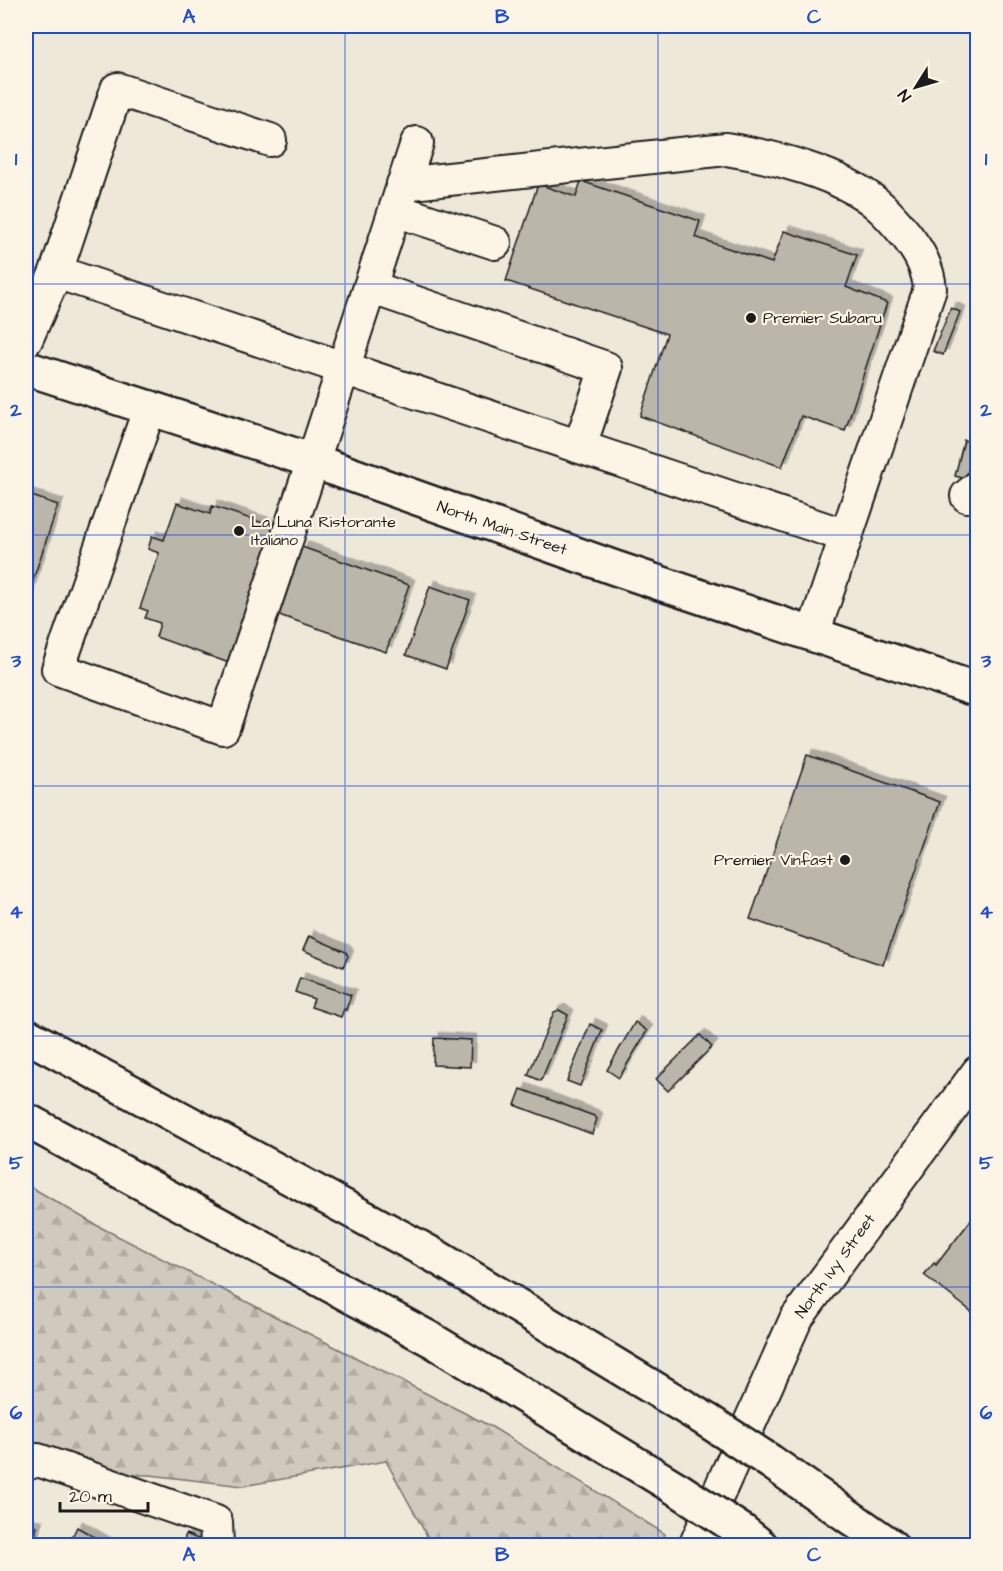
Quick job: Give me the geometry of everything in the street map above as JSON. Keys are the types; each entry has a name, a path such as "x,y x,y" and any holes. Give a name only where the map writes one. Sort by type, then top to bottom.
{"main road":[{"name":"North Main Street","path":"26,368 313,461 615,568 978,690"},
{"path":"26,1035 436,1257 708,1421 891,1545"},
{"path":"26,1120 432,1340 679,1490 752,1538"}],"street":[{"path":"26,340 56,272 117,89 270,140"},
{"path":"150,407 58,669 223,728 417,143"},
{"path":"399,197 726,149 755,153 811,170 846,185 878,204 918,250 928,275 930,289 813,634"},
{"path":"399,197 495,243"},
{"path":"56,272 846,536"},
{"path":"370,287 606,368 580,446"},
{"name":"North Ivy Street","path":"695,1545 796,1320 978,1071"},
{"path":"26,1464 38,1460 216,1522 217,1545"}],"green space":[{"path":"26,1184 94,1224 492,1427 665,1534 661,1545 432,1545 386,1461 243,1486 150,1475 26,1475"}],"building":[{"name":"Premier Subaru","path":"581,181 700,221 695,237 772,263 784,231 857,255 846,287 887,303 845,431 801,416 782,467 640,416 667,334 506,281 538,184 576,197"},
{"path":"951,308 960,312 943,355 933,351"},
{"path":"964,440 974,445 966,479 955,476"},
{"path":"26,494 58,505 26,601"},
{"path":"177,503 210,514 212,506 278,528 232,664 156,637 160,623 145,618 148,611 140,608 159,553 148,549 152,536 164,540"},
{"path":"302,547 409,585 386,652 279,615"},
{"path":"430,586 470,600 446,669 406,655"},
{"name":"Premier Vinfast","path":"807,755 940,802 883,965 750,919"},
{"path":"309,936 346,952 348,956 343,967 303,950"},
{"path":"300,978 351,995 341,1017 311,1007 314,999 295,992"},
{"path":"559,1010 568,1015 541,1081 528,1075 554,1012"},
{"path":"635,1022 647,1031 619,1078 607,1070"},
{"path":"590,1024 602,1030 580,1086 567,1081"},
{"path":"700,1035 712,1047 668,1091 656,1079"},
{"path":"434,1038 471,1040 470,1067 433,1065"},
{"path":"521,1089 594,1116 597,1119 592,1134 515,1105"},
{"path":"978,1211 978,1313 976,1315 924,1275 934,1263 936,1265"},
{"path":"26,1524 37,1526 33,1546 26,1546"},
{"path":"77,1527 110,1546 78,1546 70,1541"},
{"path":"186,1534 207,1543 206,1546 182,1546"}],"place":[{"name":"Premier Subaru","path":"751,318"},
{"name":"La Luna Ristorante Italiano","path":"239,531"},
{"name":"Premier Vinfast","path":"845,860"}]}
